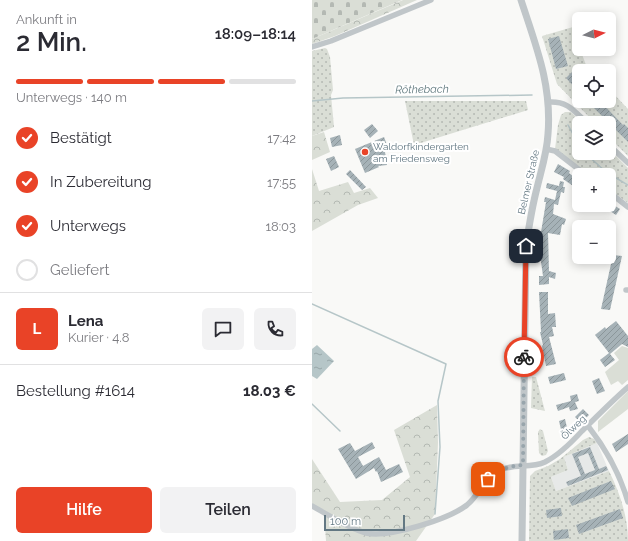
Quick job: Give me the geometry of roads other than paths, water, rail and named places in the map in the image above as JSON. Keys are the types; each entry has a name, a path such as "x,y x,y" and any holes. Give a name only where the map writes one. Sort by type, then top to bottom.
{"street":[{"path":"312,47 331,41 431,0"},
{"name":"Belmer Straße","path":"521,0 543,68 549,102 546,149 530,220 526,246 522,541"},
{"path":"549,102 558,101 565,103 579,116"},
{"path":"546,149 555,151 577,168"},
{"path":"616,151 628,163"},
{"path":"616,198 628,207"},
{"name":"Ölweg","path":"312,506 352,528 368,533 399,531 425,524 458,510 474,499 488,479 496,472 513,466 539,464 546,461 569,445 628,387"},
{"path":"588,426 611,460 628,502"}],"water":[{"path":"317,345 334,361 317,379 312,376 312,349"}],"waterway":[{"name":"Röthebach","path":"312,101 343,98 532,95"},
{"path":"568,125 572,132"},
{"path":"593,160 606,172 628,185"},
{"path":"312,304 446,364 438,401 440,447 435,514"},
{"path":"312,404 340,431"}],"place":[{"name":"Waldorfkindergarten am Friedensweg","path":"365,152"}]}
